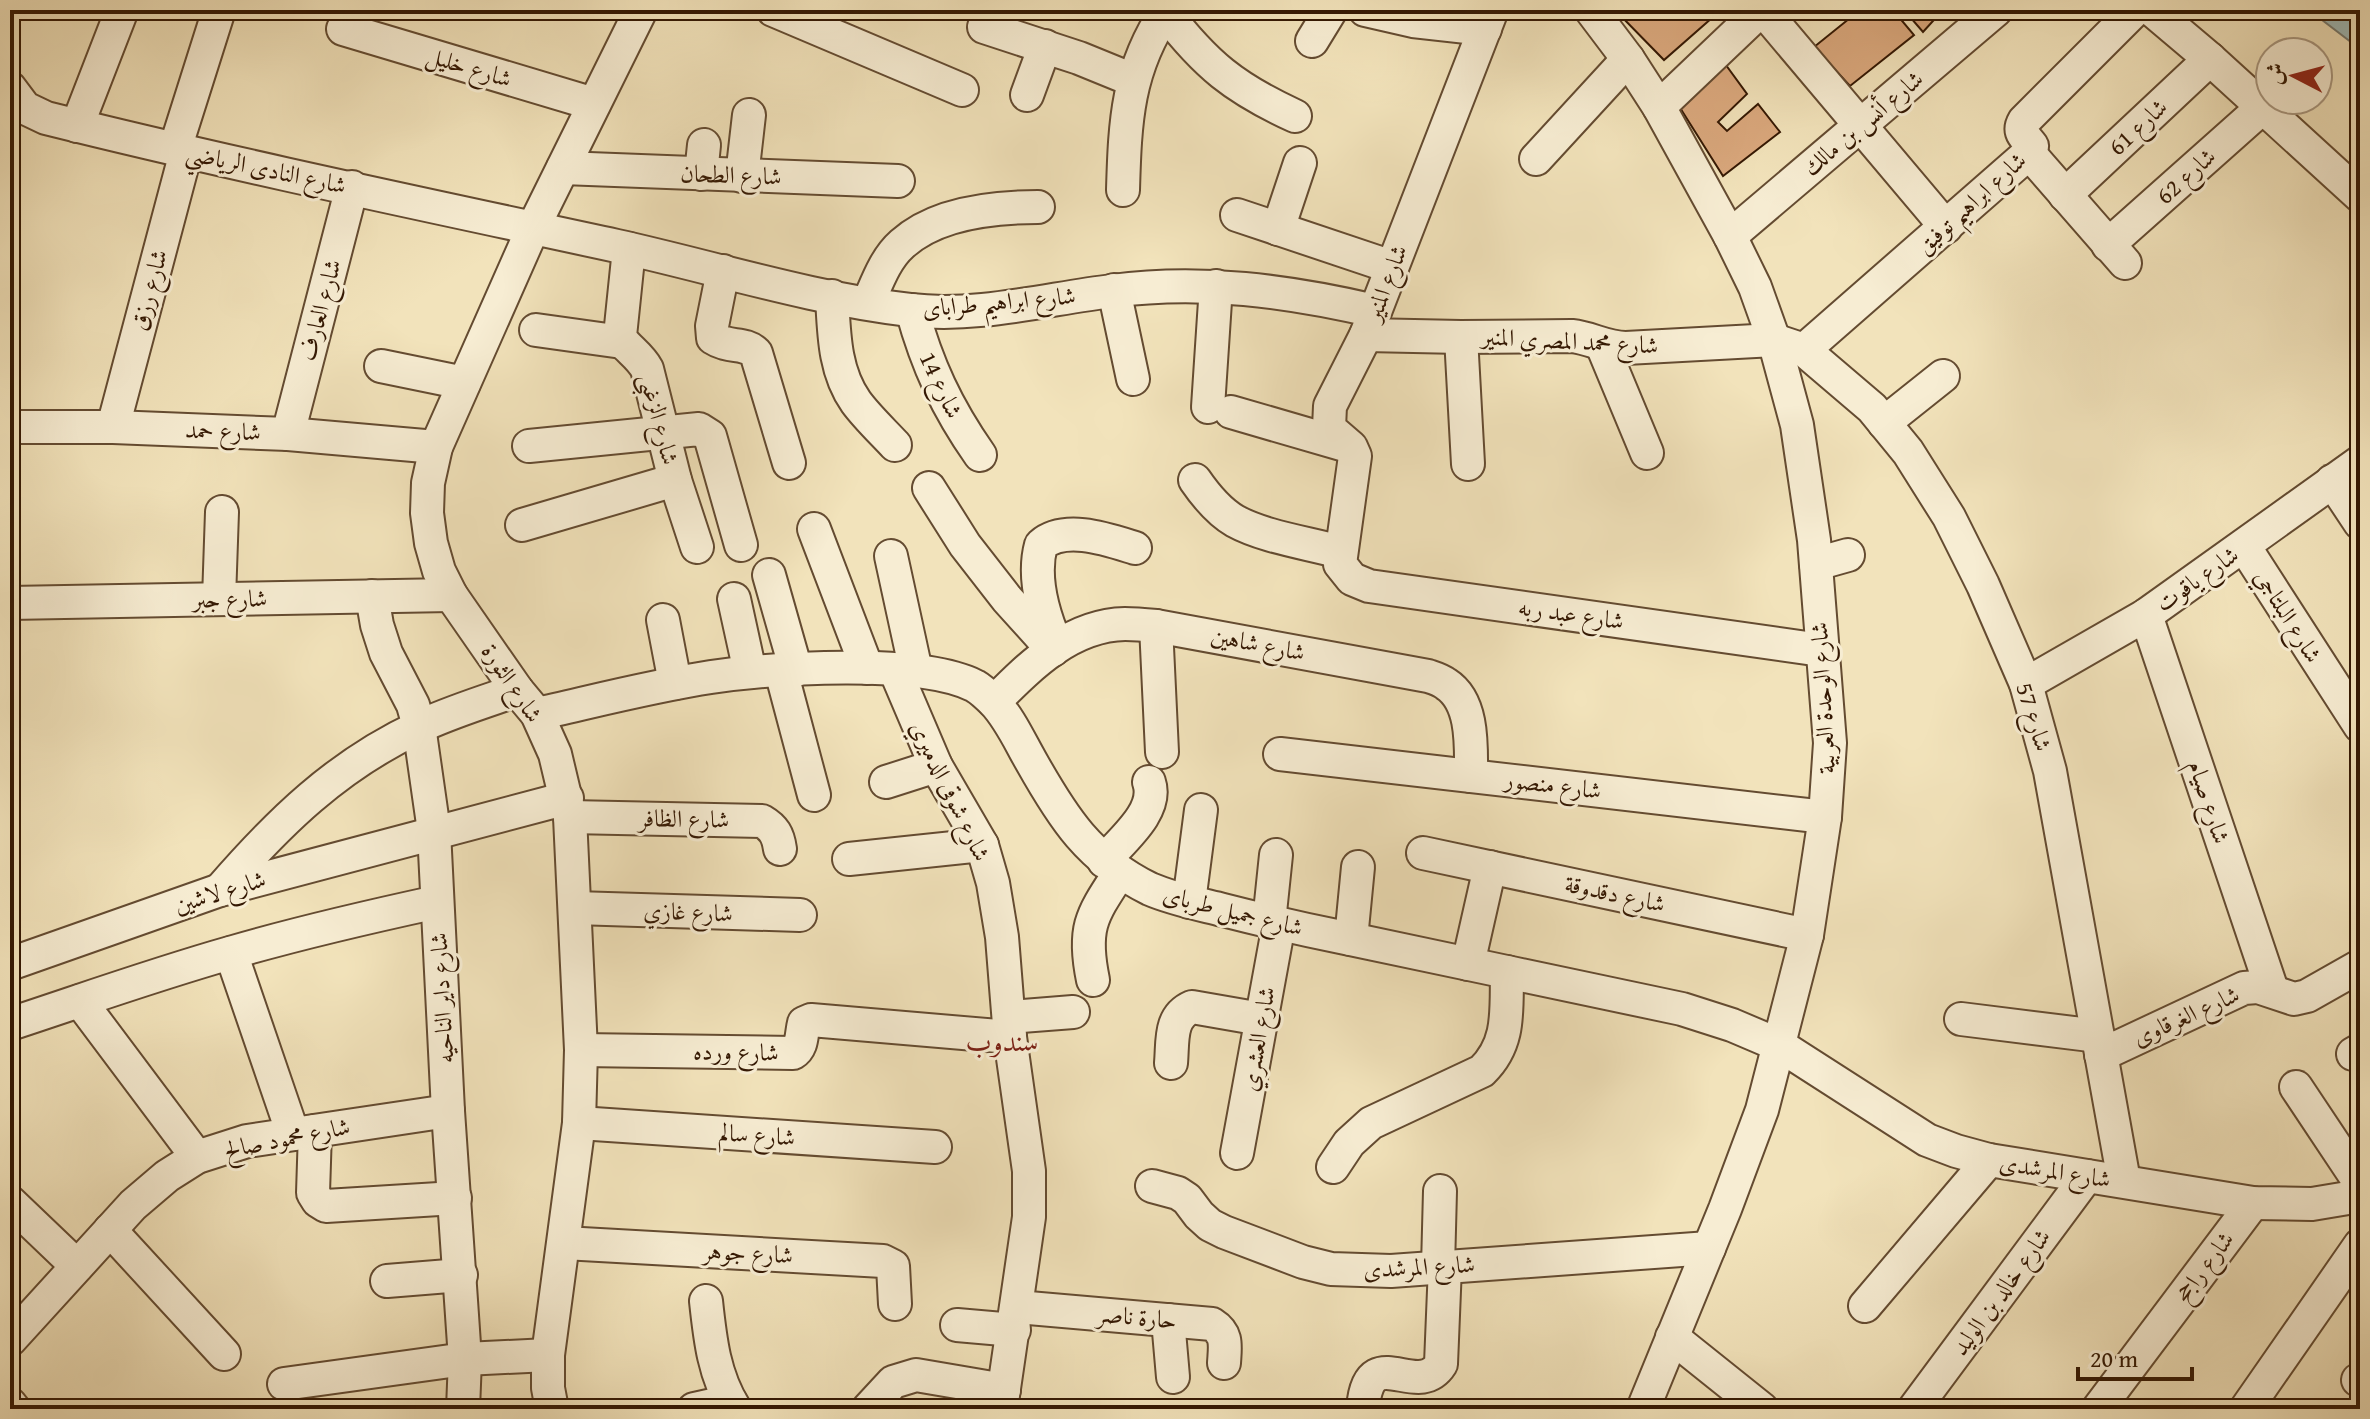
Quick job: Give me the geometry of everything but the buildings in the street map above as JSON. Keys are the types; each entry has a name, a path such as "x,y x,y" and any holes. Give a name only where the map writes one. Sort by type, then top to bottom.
{"street":[{"path":"77,126 122,10"},
{"name":"شارع رزق","path":"113,427 219,10"},
{"name":"شارع الثورة","path":"552,1409 548,1388 548,1355 579,1123 581,1050 569,808 555,754 527,702 451,595 439,571 427,513 428,483 436,447 533,228 641,10"},
{"path":"773,10 832,21 962,90"},
{"path":"1312,41 1331,10"},
{"path":"1365,10 1413,21 1488,19"},
{"name":"شارع الوحدة العربية","path":"1591,10 1659,107 1730,236 1755,287 1774,340 1797,425 1816,564 1830,743 1825,817 1807,935 1762,1110 1643,1409"},
{"path":"1659,107 1762,10 1946,227"},
{"name":"شارع أنس بن مالك","path":"1730,236 1996,10"},
{"name":"شارع ابراهيم توفيق","path":"1804,350 2029,153 2032,146 2021,131 2024,121 2135,10"},
{"path":"2152,10 2254,99"},
{"path":"1123,190 1125,131 1133,80 1140,57 1166,11 1191,46 1222,75 1256,99 1295,116"},
{"name":"شارع المنير","path":"1351,447 1329,428 1330,406 1370,323 1488,19"},
{"name":"شارع خليل","path":"360,25 594,104"},
{"path":"984,27 1045,46 1133,80"},
{"path":"1027,95 1045,46"},
{"path":"1536,159 1628,59"},
{"name":"شارع 61","path":"2065,195 2210,59"},
{"name":"شارع النادى الرياضي","path":"10,88 25,108 46,118 181,151 533,228"},
{"path":"742,176 749,115"},
{"name":"شارع 62","path":"2065,195 2116,254 2254,116"},
{"path":"2273,116 2360,196"},
{"path":"2029,153 2065,195"},
{"name":"شارع الطحان","path":"563,168 702,159 742,176 898,181"},
{"path":"1278,229 1300,163"},
{"name":"شارع العارف","path":"288,434 352,187"},
{"path":"868,303 887,262 902,244 922,230 959,215 998,207 1038,207"},
{"path":"1237,215 1392,267"},
{"name":"شارع ابراهيم طراباى","path":"533,228 832,296 912,310 960,311 1114,290 1216,286 1270,290 1370,323"},
{"path":"536,330 622,342 619,329 629,249"},
{"path":"723,271 712,326 713,338 723,345 743,346 756,353 789,463"},
{"path":"1195,480 1212,503 1235,521 1263,532 1340,552 1355,466 1351,447 1220,409 1216,286"},
{"path":"1114,290 1133,379"},
{"path":"832,296 834,338 846,382 856,402 895,445"},
{"name":"شارع 14","path":"912,310 938,387 980,455"},
{"name":"شارع محمد المصري المنير","path":"1370,323 1461,337 1583,337 1602,345 1626,348 1774,340"},
{"path":"1461,337 1468,464"},
{"name":"شارع 57","path":"1774,340 1804,350 1872,408 1908,452 1949,517 1983,585 2026,684 2050,771 2124,1181"},
{"name":"شارع الزغبى","path":"622,342 640,356 647,369 675,480 697,547"},
{"path":"1602,345 1647,453"},
{"path":"381,366 464,383"},
{"path":"1884,423 1943,376"},
{"name":"شارع حمد","path":"10,427 113,427 288,434 436,447"},
{"path":"529,446 699,429 710,436 741,545"},
{"name":"شارع ياقوت","path":"2026,684 2146,615 2360,462"},
{"path":"522,525 675,480"},
{"path":"2332,481 2360,523"},
{"path":"929,488 965,545 1007,599 1055,648"},
{"path":"219,599 222,512"},
{"path":"814,529 893,670"},
{"path":"1055,648 1038,584 1041,545 1053,537 1072,535 1135,548"},
{"name":"شارع البلتاجي","path":"2244,546 2360,726"},
{"name":"شارع عبد ربه","path":"1340,552 1340,564 1352,579 1369,586 1821,650"},
{"path":"1816,564 1848,555"},
{"path":"891,556 893,670"},
{"path":"769,575 776,671 814,795"},
{"name":"شارع جبر","path":"10,603 451,595"},
{"name":"شارع داير الناحيه","path":"372,596 386,653 413,705 419,726 434,831 448,1111 461,1275 465,1359 463,1409"},
{"path":"734,599 776,671"},
{"name":"شارع صيام","path":"2146,615 2272,990"},
{"path":"663,620 675,683"},
{"name":"شارع شاهين","path":"994,702 1023,673 1066,639 1122,624 1156,626 1428,676 1447,684 1460,699 1467,717 1471,776"},
{"path":"1156,626 1162,752"},
{"name":"شارع جميل طرباى","path":"220,890 262,841 310,796 363,758 419,726 527,702 776,671 893,670 947,677 977,687 1009,721 1051,797 1075,831 1112,866 1153,890 1274,923 1682,1009 1779,1045"},
{"name":"شارع شوقى الدميري","path":"893,670 936,766 982,845 993,883 1002,937 1029,1171 1029,1217 1005,1403"},
{"name":"شارع منصور","path":"1280,754 1825,817"},
{"path":"886,782 936,766"},
{"path":"1093,980 1088,936 1093,914 1112,866 1151,802 1149,782"},
{"name":"شارع الظافر","path":"434,831 569,808 762,821 773,827 780,849"},
{"path":"1189,902 1201,810"},
{"name":"شارع لاشين","path":"10,964 220,890 434,831"},
{"path":"849,859 982,845"},
{"name":"شارع دقدوقة","path":"1423,853 1807,935"},
{"name":"شارع العشري","path":"1237,1153 1261,1019 1274,923 1276,855"},
{"path":"1351,939 1358,867"},
{"path":"1468,964 1490,867"},
{"path":"10,1024 231,953 333,925 437,902"},
{"name":"شارع غازي","path":"575,908 800,915"},
{"path":"231,953 304,1132 313,1193 318,1201 326,1206 455,1198"},
{"name":"شارع الغرقاوى","path":"2100,1045 2244,988 2272,990 2294,999 2307,996 2360,966"},
{"path":"1333,1167 1349,1143 1371,1123 1482,1071 1494,1060 1505,1030 1507,972"},
{"path":"80,1001 197,1157"},
{"path":"1171,1063 1175,1020 1182,1011 1192,1007 1261,1019"},
{"path":"1010,1027 1073,1012"},
{"path":"1961,1019 2100,1045"},
{"name":"شارع ورده","path":"581,1050 793,1053 798,1050 804,1023 811,1020 1010,1027"},
{"name":"شارع المرشدى","path":"1779,1045 1927,1140 1989,1160 2253,1203 2312,1204 2360,1196"},
{"path":"2296,1087 2360,1183"},
{"name":"شارع محمود صالح","path":"10,1340 133,1205 167,1176 197,1157 247,1141 448,1111"},
{"name":"شارع سالم","path":"579,1123 935,1147"},
{"path":"1865,1306 1989,1160"},
{"name":"شارع خالد بن الوليد","path":"1914,1409 2087,1176"},
{"name":"شارع المرشدى","path":"1152,1186 1178,1193 1210,1225 1224,1232 1303,1262 1331,1269 1359,1271 1442,1267 1709,1248"},
{"path":"1363,1409 1364,1390 1377,1375 1427,1377 1436,1372 1441,1364 1440,1191"},
{"path":"10,1202 77,1266"},
{"name":"شارع راجح","path":"2098,1409 2253,1203"},
{"path":"110,1230 224,1354"},
{"name":"شارع جوهر","path":"564,1243 883,1261 893,1266 895,1304"},
{"path":"2246,1409 2360,1245"},
{"path":"387,1281 461,1275"},
{"path":"694,1409 732,1405 711,1352 706,1301"},
{"name":"حارة ناصر","path":"957,1325 1015,1318 1168,1320 1212,1324 1225,1337 1224,1363"},
{"path":"1168,1320 1173,1377"},
{"path":"1672,1337 1743,1403"},
{"path":"284,1384 465,1359 548,1355"},
{"path":"868,1409 893,1382 916,1375 953,1396 1005,1403"}],"water":[{"path":"2309,10 2360,10 2360,49"}],"district":[{"name":"سندوب","path":"1002,1041"}]}
